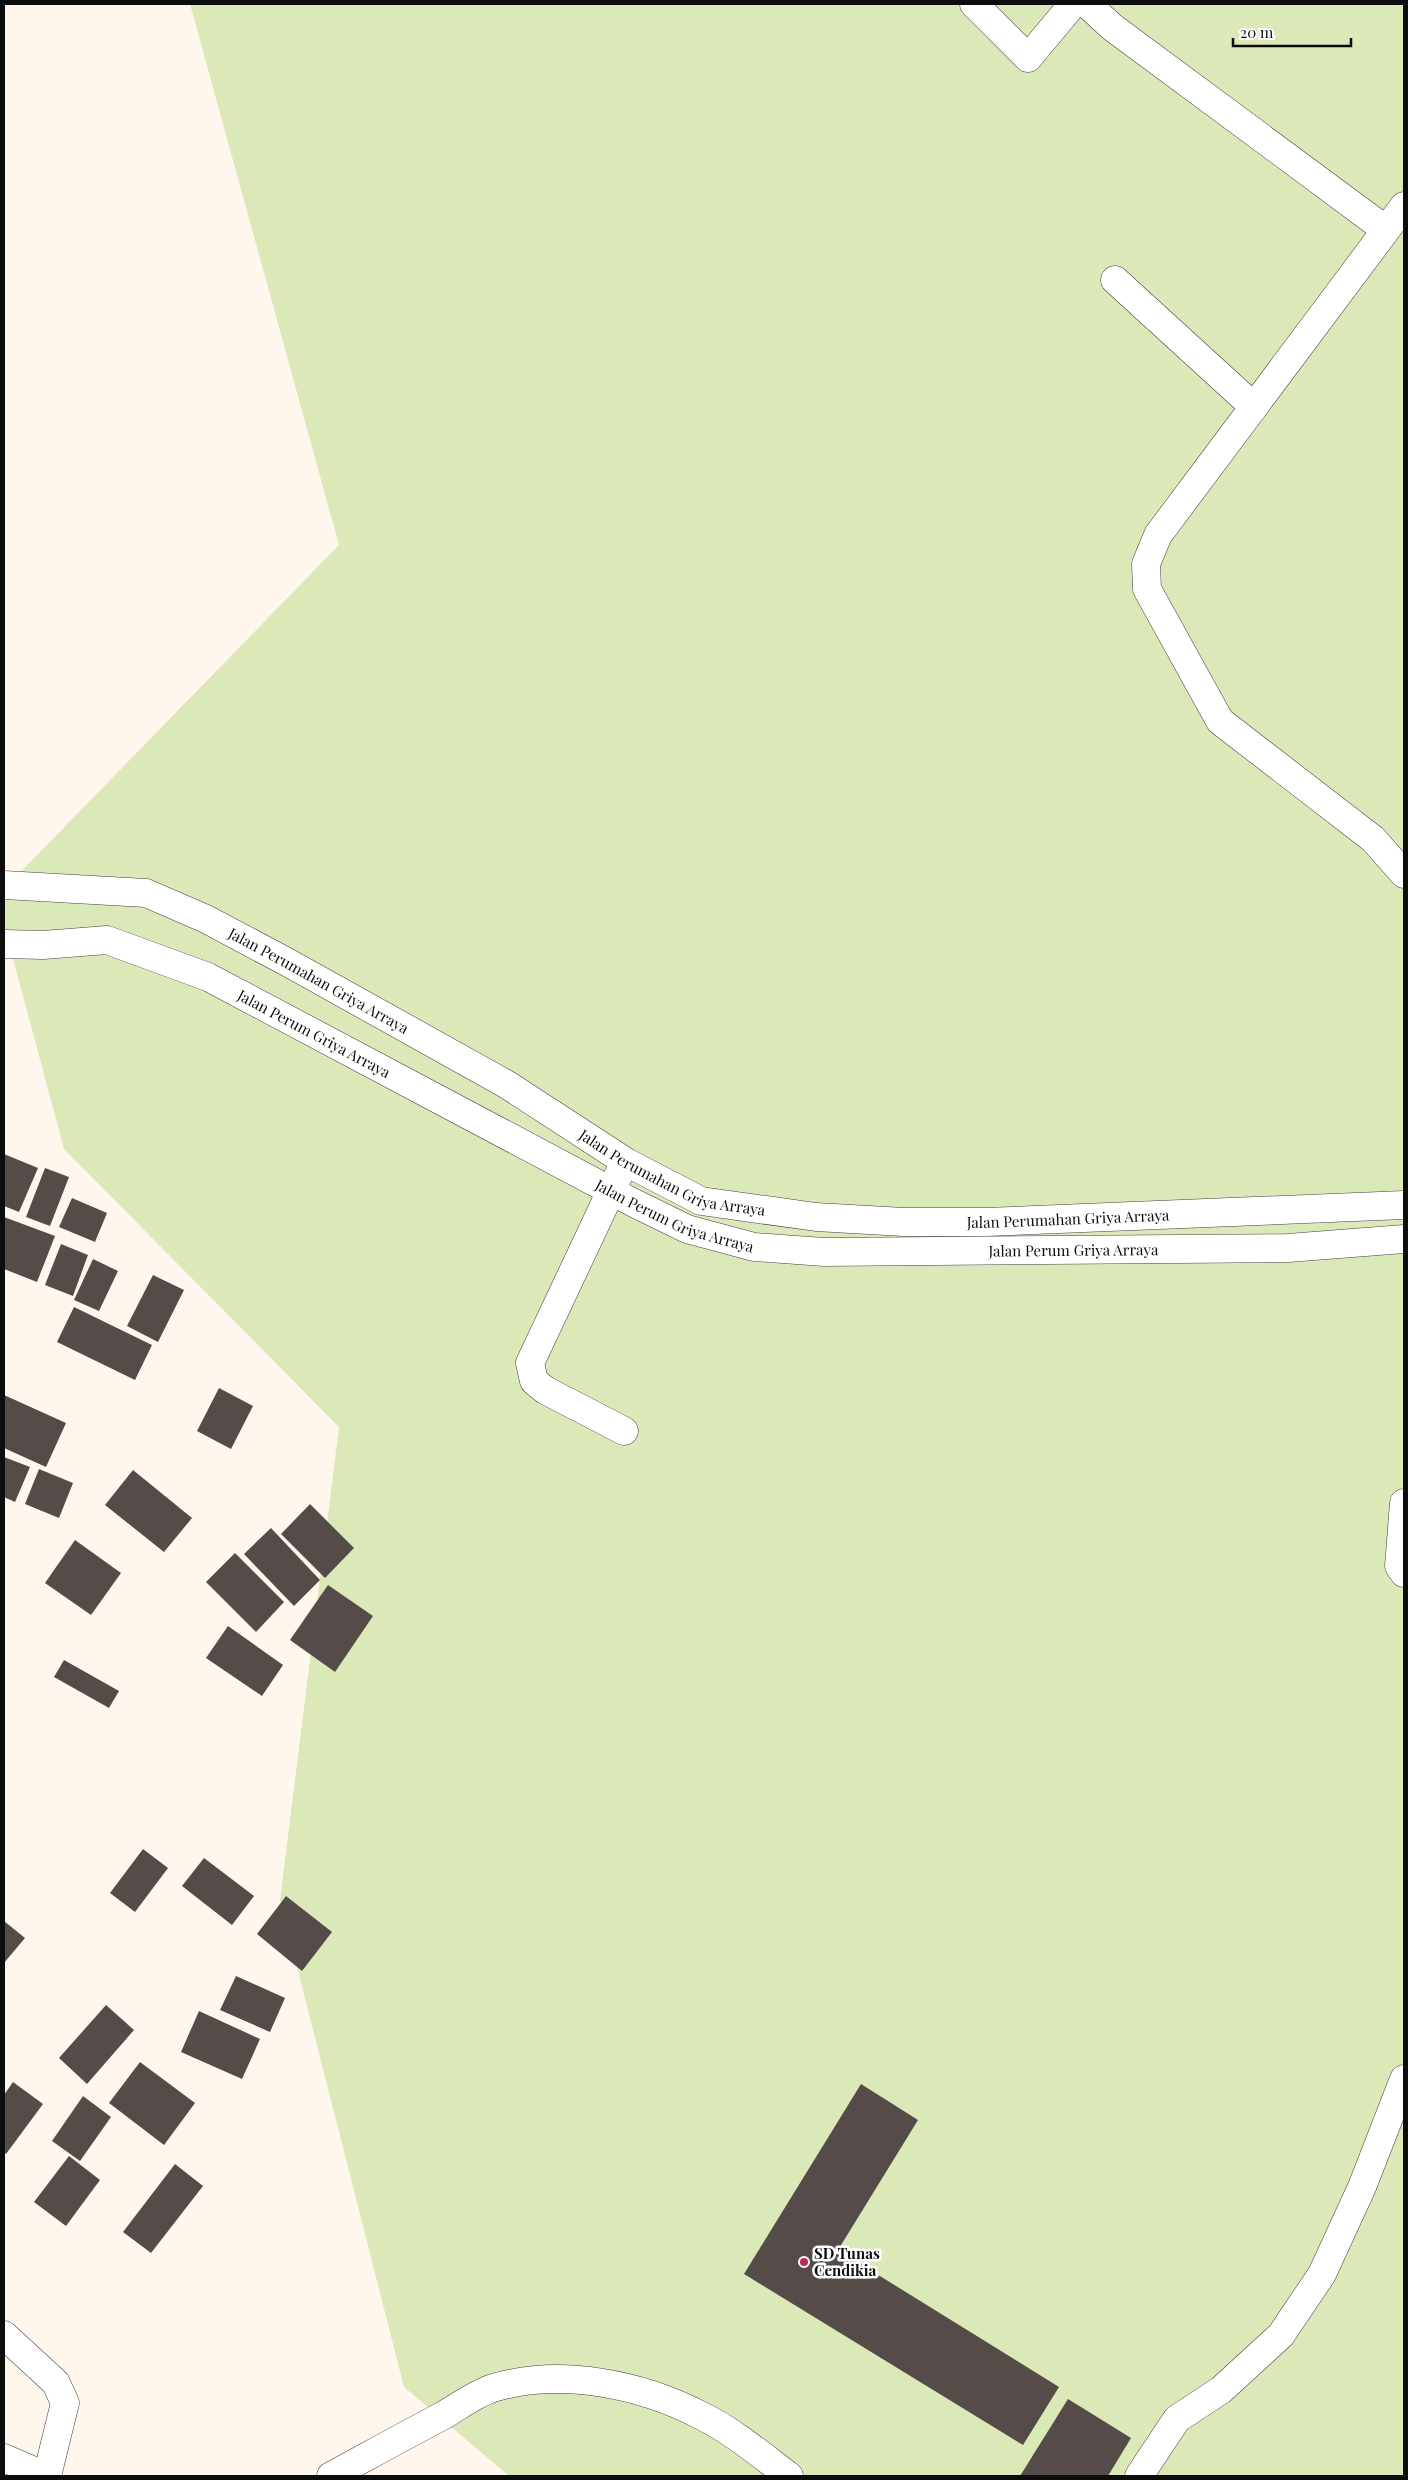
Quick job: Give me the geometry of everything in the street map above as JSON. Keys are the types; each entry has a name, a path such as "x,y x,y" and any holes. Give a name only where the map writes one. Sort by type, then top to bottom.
{"street":[{"path":"974,4 1028,58 1073,4"},
{"path":"1087,4 1112,27 1386,230"},
{"path":"1404,206 1158,535 1146,564 1147,589 1220,721 1372,838 1404,874"},
{"path":"1115,280 1254,407"},
{"name":"Jalan Perumahan Griya Arraya","path":"4,885 146,893 206,919 506,1084 626,1162 701,1201 826,1218 904,1222 986,1222 1404,1205"},
{"name":"Jalan Perum Griya Arraya","path":"4,944 42,945 108,940 208,977 611,1192 687,1229 754,1247 824,1252 1288,1248 1404,1239"},
{"path":"624,1431 545,1390 534,1381 530,1363 626,1162"},
{"path":"1404,1503 1400,1566 1404,1573"},
{"path":"1139,2476 1177,2419 1221,2390 1281,2335 1322,2274 1362,2187 1404,2079"},
{"path":"4,2335 56,2383 65,2403 47,2476 4,2458"},
{"path":"331,2476 492,2388 534,2381 579,2380 618,2386 657,2396 702,2416 744,2441 789,2476"}],"green space":[{"path":"190,4 1404,4 1404,2476 509,2476 404,2387 280,1900 339,1427 64,1149 4,925 4,889 339,545"}],"building":[{"path":"4,1154 38,1168 19,1212 4,1206"},
{"path":"45,1168 69,1177 50,1226 26,1217"},
{"path":"72,1198 107,1213 95,1242 59,1227"},
{"path":"4,1217 55,1236 37,1282 4,1269"},
{"path":"61,1244 88,1255 73,1296 45,1285"},
{"path":"93,1259 118,1271 99,1311 74,1300"},
{"path":"153,1275 184,1290 158,1342 127,1326"},
{"path":"74,1307 152,1345 135,1380 57,1342"},
{"path":"219,1388 253,1406 231,1449 197,1431"},
{"path":"4,1395 66,1423 46,1467 4,1448"},
{"path":"4,1457 30,1467 15,1502 4,1497"},
{"path":"39,1469 73,1483 59,1518 25,1504"},
{"path":"133,1470 192,1518 164,1552 105,1505"},
{"path":"310,1504 354,1548 325,1578 281,1534"},
{"path":"271,1528 320,1580 294,1606 244,1554"},
{"path":"75,1540 121,1573 91,1615 45,1583"},
{"path":"235,1553 284,1602 256,1632 206,1582"},
{"path":"328,1585 373,1616 335,1672 290,1640"},
{"path":"228,1626 283,1665 262,1696 206,1658"},
{"path":"64,1660 119,1691 109,1708 54,1677"},
{"path":"143,1849 168,1868 135,1912 110,1893"},
{"path":"204,1858 254,1896 232,1925 182,1886"},
{"path":"286,1896 332,1932 302,1971 257,1934"},
{"path":"4,1921 25,1938 4,1963"},
{"path":"236,1976 285,1998 270,2032 220,2010"},
{"path":"106,2005 134,2030 87,2084 59,2058"},
{"path":"199,2011 260,2039 242,2079 181,2052"},
{"path":"140,2062 195,2103 164,2145 109,2103"},
{"path":"13,2082 43,2104 6,2154 4,2152 4,2095"},
{"name":"SD Tunas Cendikia","path":"861,2084 918,2120 838,2250 1059,2387 1023,2445 744,2274"},
{"path":"83,2096 111,2117 80,2161 52,2141"},
{"path":"69,2156 100,2180 66,2226 34,2202"},
{"path":"175,2164 203,2186 151,2253 123,2232"},
{"path":"1068,2399 1131,2438 1108,2476 1020,2476"}],"place":[{"name":"SD Tunas Cendikia","path":"804,2262"}]}
